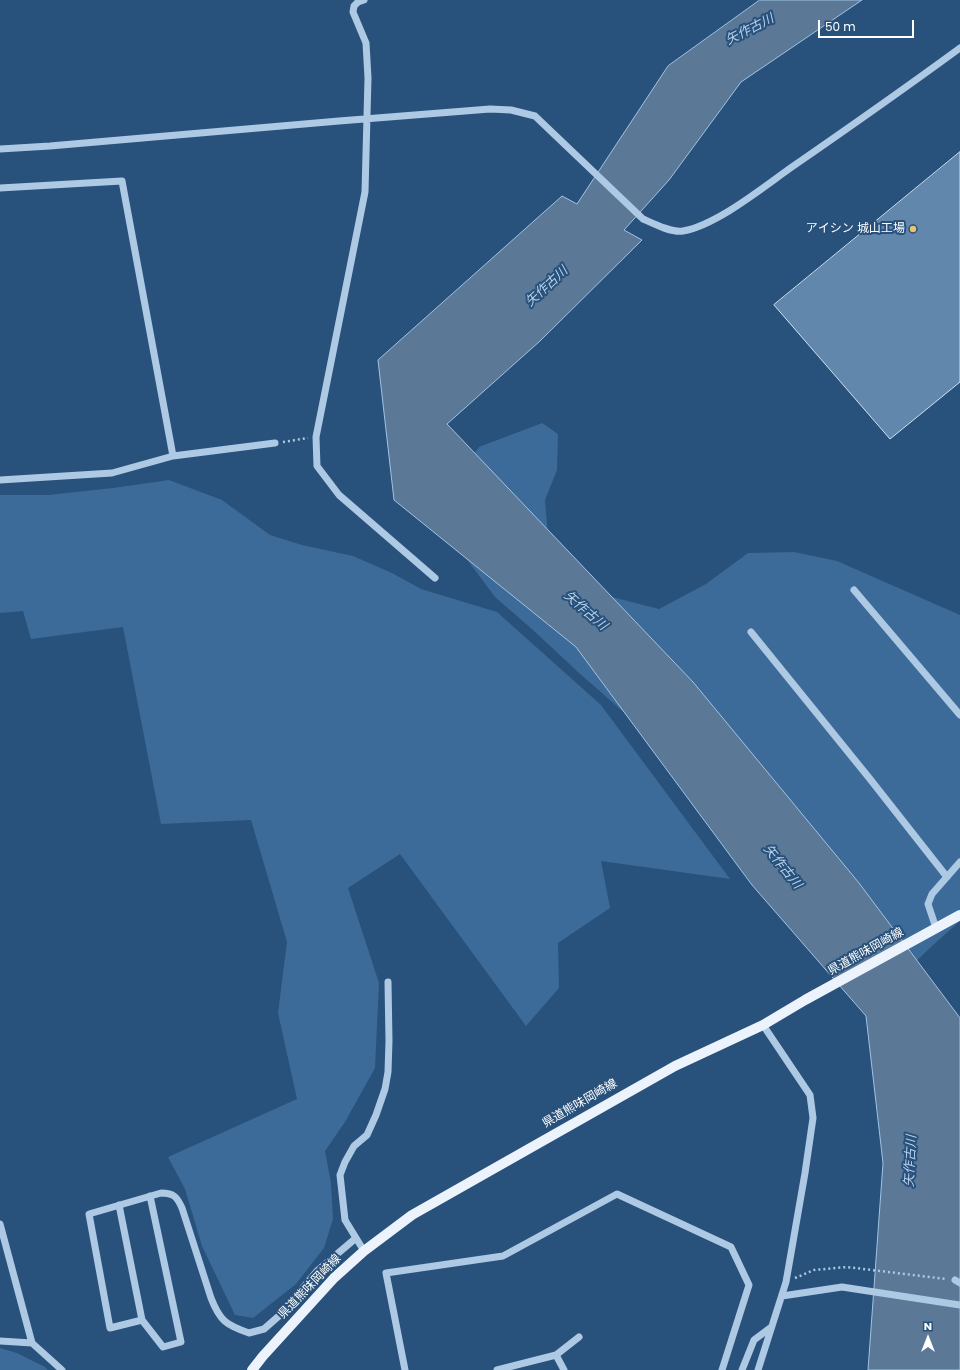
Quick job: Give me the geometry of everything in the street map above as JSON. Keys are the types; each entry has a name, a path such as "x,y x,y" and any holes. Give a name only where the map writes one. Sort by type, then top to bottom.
{"main road":[{"name":"県道熊味岡崎線","path":"252,1370 334,1278 364,1251 412,1215 668,1070 763,1025 805,1000 960,915"}],"street":[{"path":"364,0 358,2 354,6 353,12 366,43 368,78 365,192 316,437 317,466 339,495 435,578"},
{"path":"0,149 366,119 490,110 511,110 535,116 643,219 665,228 681,232 702,226 745,200 960,48"},
{"path":"0,188 122,181 173,456"},
{"path":"0,480 112,473 173,456 274,443"},
{"path":"854,590 960,715"},
{"path":"751,632 947,877"},
{"path":"936,928 928,904 932,894 960,862"},
{"path":"364,1251 345,1220 340,1175 354,1146 367,1135 385,1089 388,1072 389,1041 388,982"},
{"path":"758,1370 770,1328 786,1282 813,1118 810,1095 763,1025"},
{"path":"142,1320 110,1328 89,1214 161,1193 167,1193 178,1198 216,1312 224,1322 249,1333 264,1328 280,1316 316,1270 356,1238"},
{"path":"405,1370 386,1273 503,1256 618,1194 731,1246 749,1285 722,1370"},
{"path":"119,1205 142,1320 163,1347 181,1342 150,1196"},
{"path":"0,1224 32,1343 62,1370"},
{"path":"782,1296 842,1287 960,1305"},
{"path":"742,1370 754,1340 770,1328"},
{"path":"497,1370 556,1355 579,1337"},
{"path":"0,1341 32,1343"},
{"path":"556,1355 564,1370"}],"path":[{"path":"274,443 316,437"},
{"path":"786,1282 814,1270 847,1267 958,1281"}],"shaded area":[{"path":"542,423 558,434 557,470 545,500 550,560 596,593 659,609 706,584 748,553 794,552 837,561 960,615 960,921 900,977 683,764 495,597 463,554 455,482 479,447"},
{"path":"169,480 222,500 270,535 302,545 353,556 392,573 421,589 497,612 601,705 730,879 601,861 610,908 558,943 559,988 526,1026 400,854 348,888 379,983 375,1068 345,1122 325,1151 331,1183 333,1219 324,1248 296,1284 253,1318 235,1315 202,1246 185,1189 168,1157 297,1099 278,1013 287,942 251,820 161,824 123,627 31,639 23,611 0,613 0,495 48,495"},
{"path":"0,1348 17,1353 48,1370 0,1370"}],"water":[{"name":"矢作古川","path":"760,0 862,0 741,82 669,180 624,230 642,240 540,341 447,424 693,682 859,883 960,1018 960,1370 868,1370 883,1163 866,1016 752,885 576,647 394,500 378,360 562,196 577,204 668,66"}],"building":[{"name":"アイシン 城山工場","path":"960,152 960,382 890,439 774,305"}],"place":[{"name":"アイシン 城山工場","path":"913,229"}]}
